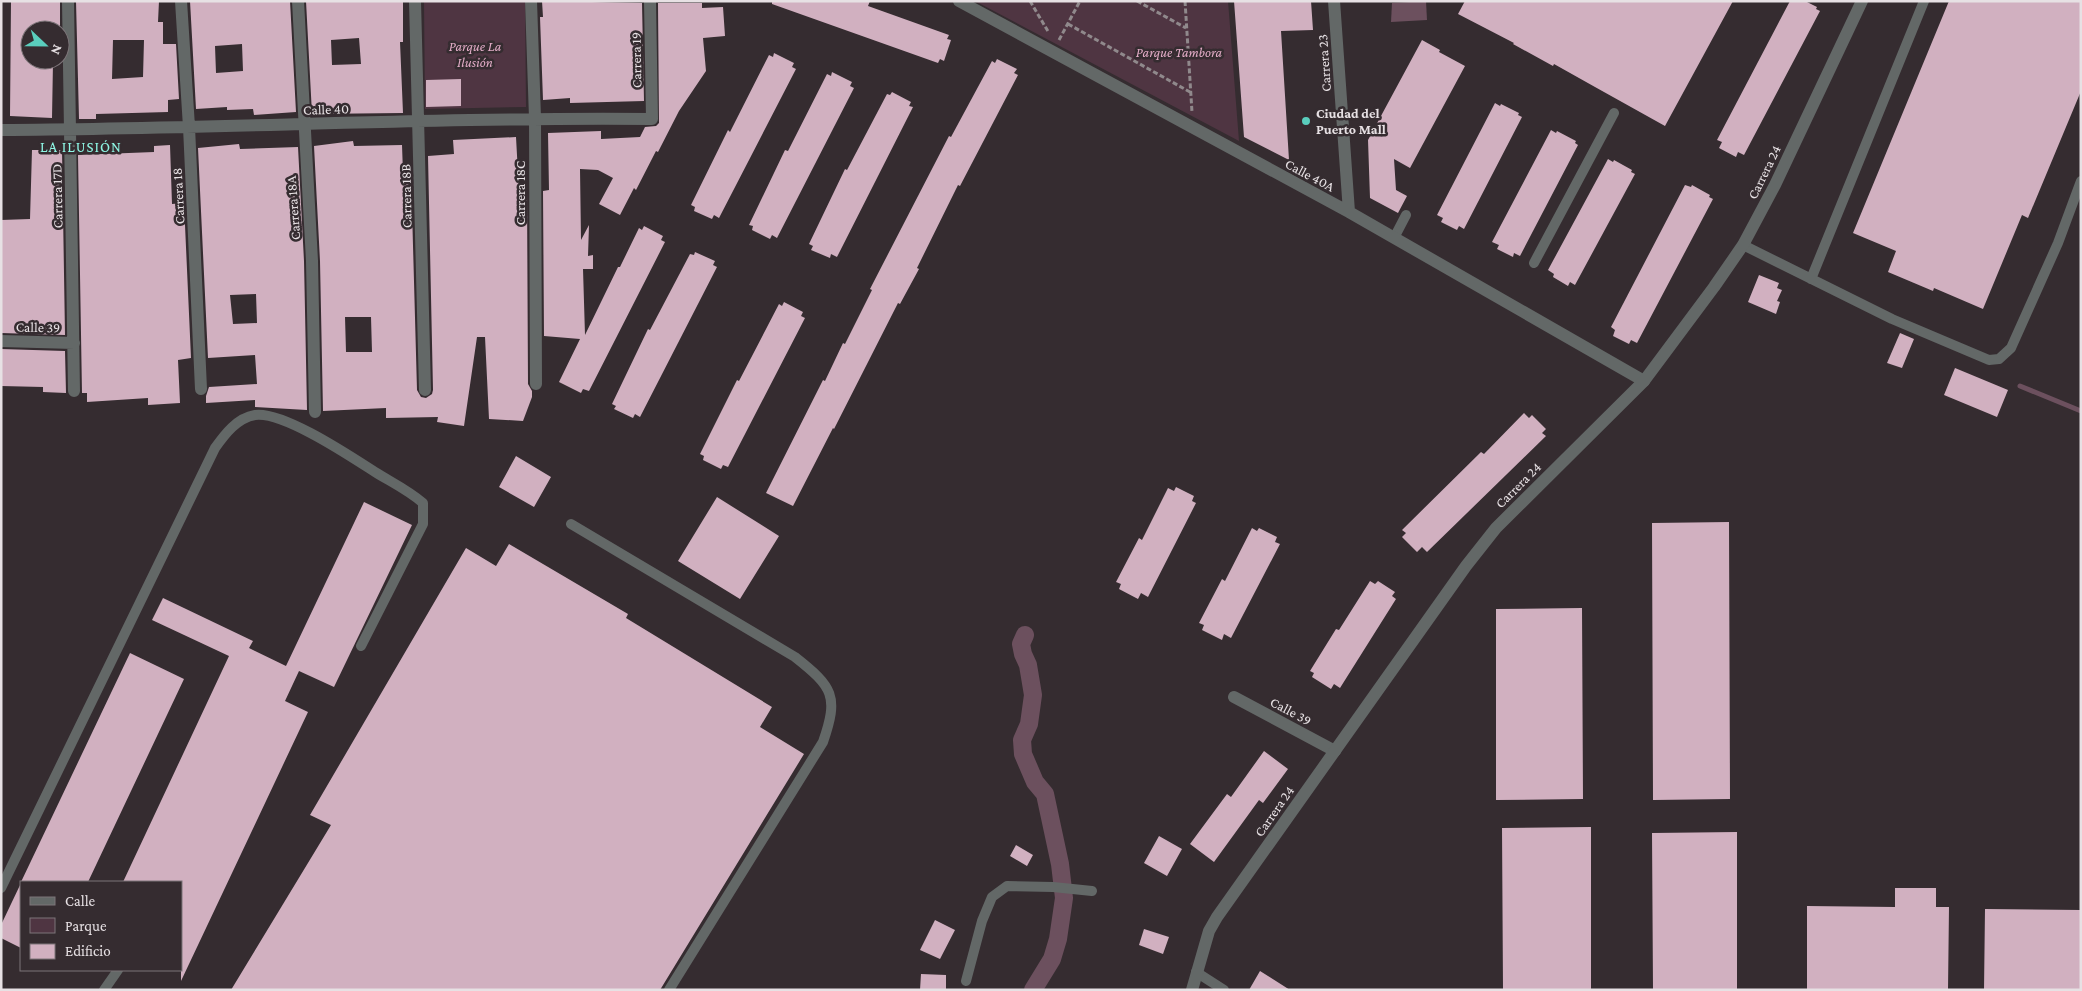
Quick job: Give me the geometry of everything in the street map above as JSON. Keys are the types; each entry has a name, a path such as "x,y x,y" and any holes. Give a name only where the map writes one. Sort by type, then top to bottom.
{"street":[{"name":"Carrera 17D","path":"68,1 74,391"},
{"name":"Carrera 18","path":"181,1 190,127 201,389"},
{"name":"Carrera 18A","path":"298,1 303,125 312,261 315,412"},
{"name":"Carrera 18B","path":"415,1 425,390"},
{"name":"Carrera 18C","path":"531,1 535,118 536,384"},
{"name":"Carrera 19","path":"650,1 652,119"},
{"name":"Calle 40A","path":"959,1 1349,212 1644,381"},
{"name":"Carrera 23","path":"1334,1 1349,212"},
{"name":"Carrera 24","path":"1192,990 1212,925 1466,566 1496,528 1644,381 1744,245 1776,185 1862,1"},
{"name":"Calle 40","path":"1,130 303,125 535,118 652,119"},
{"name":"Calle 39","path":"1,342 74,343"},
{"name":"Calle 39","path":"1234,697 1335,751"}],"lane":[{"path":"1811,279 1924,1"},
{"path":"1534,263 1614,113"},
{"path":"1744,245 1892,319 1989,360 1999,360 2011,348 2078,200 2081,181"},
{"path":"1394,238 1406,215"},
{"path":"1,888 215,448 228,431 247,417 267,415 293,425 332,445 411,492 423,503 423,524 361,646"},
{"path":"571,524 796,657 818,675 830,693 832,701 831,717 823,742 669,990"},
{"path":"966,981 982,921 992,897 1006,886 1053,887 1092,891"},
{"path":"104,990 117,971"},
{"path":"1196,972 1224,990"}],"path":[{"path":"1030,1 1056,44 1080,1"},
{"path":"1137,1 1186,29"},
{"path":"1185,1 1192,116 1190,127"},
{"path":"1068,24 1190,92"}],"green space":[{"name":"Parque La Ilusión","path":"424,1 525,1 526,107 425,109"},
{"name":"Parque Tambora","path":"975,1 1228,1 1239,141"}],"shaded area":[{"path":"1426,1 1427,20 1391,22 1392,3"}],"building":[{"path":"11,1 60,1 60,20 20,20 20,70 53,70 52,118 10,116"},
{"path":"76,1 159,1 158,22 163,22 163,44 176,44 179,99 168,100 168,112 96,114 96,119 79,119","holes":["113,40 144,40 143,77 112,79"]},
{"path":"190,1 290,1 296,112 254,115 253,109 227,110 227,107 196,109","holes":["242,44 243,71 216,73 215,46"]},
{"path":"306,1 403,1 403,42 400,42 403,113 312,114","holes":["359,38 361,64 332,65 331,40"]},
{"path":"542,1 642,3 644,101 570,103 570,98 543,100 540,17 543,17"},
{"path":"772,1 870,1 868,6 949,35 947,39 951,40 944,61 940,59 938,63 772,4"},
{"path":"1234,1 1311,1 1313,30 1281,31 1289,160 1244,137"},
{"path":"1465,1 1733,1 1665,126 1554,64 1553,66 1458,14"},
{"path":"1790,1 1805,1 1817,7 1816,9 1820,11 1744,155 1738,152 1736,157 1719,148 1722,142 1717,140"},
{"path":"1949,1 2081,1 2081,91 2028,218 2022,215 1983,309 1934,288 1933,291 1888,272 1896,251 1853,233"},
{"path":"658,3 702,3 702,8 723,7 725,36 703,38 706,71 679,111 658,152 656,151 636,190 634,188 620,215 599,204 613,178 598,170 580,169 581,240 589,225 588,256 593,255 593,269 583,269 585,335 639,228 642,230 644,226 663,236 661,240 665,242 589,391 583,389 581,393 559,382 580,339 544,336 543,191 549,190 548,133 601,131 601,139 640,137 645,127 656,126 659,123"},
{"path":"1422,40 1465,66 1410,168 1394,159 1396,190 1407,196 1398,213 1370,198 1368,140"},
{"path":"774,53 794,63 792,67 796,69 719,218 714,215 712,219 694,211 695,207 691,205 728,130 730,132 769,55 773,57"},
{"path":"997,59 1017,69 1014,73 1018,75 960,186 958,185 917,268 919,269 900,304 898,303 834,429 793,506 766,493 823,380 825,381 843,343 845,344 872,290 870,289 949,136 951,137 992,61 995,63"},
{"path":"832,72 852,82 850,86 854,88 777,238 772,235 770,239 752,230 753,226 749,225 785,150 788,151 827,74 831,76"},
{"path":"461,79 461,106 426,107 426,80"},
{"path":"892,92 911,102 909,106 913,107 837,257 831,254 830,258 811,250 813,246 809,244 845,169 847,170 887,94 890,95"},
{"path":"1495,103 1519,113 1518,115 1522,117 1464,229 1459,226 1457,230 1441,222 1443,218 1437,215"},
{"path":"1551,130 1556,133 1557,131 1576,141 1575,143 1578,145 1520,256 1514,253 1513,257 1497,249 1499,245 1492,242"},
{"path":"516,137 519,192 527,191 528,384 532,391 532,397 523,421 489,419 485,337 477,337 464,426 437,422 438,417 386,418 386,408 323,411 320,261 314,146 353,141 354,146 402,145 403,173 411,173 417,390 421,397 426,398 432,394 433,390 428,156 454,154 453,140","holes":["345,317 371,317 372,352 346,352"]},
{"path":"239,144 240,149 298,147 304,261 307,410 255,407 255,400 206,403 209,387 257,384 255,355 208,358 198,148","holes":["256,294 257,323 233,324 230,295"]},
{"path":"170,145 172,204 184,203 191,358 178,360 180,403 148,405 148,398 87,402 87,393 82,393 78,155 154,152 154,146"},
{"path":"32,150 62,150 65,335 1,333 1,220 30,219"},
{"path":"1608,159 1613,162 1614,160 1632,170 1631,172 1635,174 1575,285 1570,282 1568,286 1553,277 1554,274 1548,270"},
{"path":"1685,185 1691,187 1692,185 1710,195 1709,197 1713,199 1637,343 1631,340 1629,344 1613,336 1615,330 1611,327"},
{"path":"695,252 715,261 713,265 717,267 640,417 635,414 633,418 614,409 616,406 612,404 648,329 650,330 690,254 694,255"},
{"path":"1759,275 1779,283 1777,288 1782,290 1777,301 1780,302 1776,314 1748,302"},
{"path":"784,302 803,312 801,316 805,318 728,467 723,465 721,469 703,460 704,456 700,454 737,380 739,381 779,304 782,306"},
{"path":"1900,333 1914,339 1902,368 1887,363"},
{"path":"1,349 65,351 66,393 43,392 43,387 1,386"},
{"path":"1955,368 2008,390 1997,417 1944,395"},
{"path":"1524,413 1529,418 1532,415 1546,429 1542,433 1546,436 1427,552 1422,547 1417,552 1402,537 1406,533 1402,530 1481,452 1484,454"},
{"path":"516,456 551,477 534,507 499,487"},
{"path":"1176,487 1194,496 1192,501 1196,503 1148,597 1141,593 1138,599 1119,589 1121,584 1116,582 1139,538 1142,540 1168,488 1174,491"},
{"path":"717,497 779,536 740,599 678,561"},
{"path":"364,502 412,525 334,687 299,671 285,701 308,712 181,981 182,881 123,881 229,656 152,620 163,598 253,641 249,648 286,666"},
{"path":"1729,522 1730,799 1653,800 1652,523"},
{"path":"1252,528 1257,531 1259,528 1277,537 1275,542 1280,544 1231,638 1224,634 1222,640 1202,630 1204,625 1199,623 1222,579 1225,581"},
{"path":"509,544 628,614 626,618 772,707 760,727 804,754 660,990 231,990 331,825 310,815 466,548 496,566"},
{"path":"1370,581 1375,584 1378,581 1395,592 1392,596 1396,599 1340,688 1334,684 1331,689 1312,677 1314,673 1310,671 1336,629 1339,630"},
{"path":"1582,608 1583,799 1496,800 1496,609"},
{"path":"130,653 184,679 88,881 21,881"},
{"path":"1264,751 1288,769 1263,803 1259,800 1214,862 1190,844 1227,794 1231,797"},
{"path":"1591,827 1591,990 1503,990 1502,828"},
{"path":"1737,832 1737,990 1653,990 1652,833"},
{"path":"1159,836 1182,849 1167,876 1144,863"},
{"path":"1016,845 1033,855 1027,866 1010,856"},
{"path":"20,885 20,948 1,938 1,925"},
{"path":"1895,888 1936,888 1936,907 1949,907 1948,990 1807,990 1807,906 1895,907"},
{"path":"1985,909 2081,910 2081,990 1984,990"},
{"path":"935,920 955,930 940,959 920,950"},
{"path":"1144,929 1169,937 1163,954 1139,945"},
{"path":"1260,971 1290,990 1249,990"},
{"path":"921,974 946,975 946,990 920,990"}],"waterway":[{"path":"2020,386 2081,411"},
{"path":"1025,635 1021,644 1028,665 1033,695 1029,724 1022,740 1023,754 1035,782 1045,794 1060,864 1064,898 1058,939 1052,959 1033,990"}],"place":[{"name":"Ciudad del Puerto Mall","path":"1306,121"}],"district":[{"name":"LA ILUSIÓN","path":"81,147"}]}
